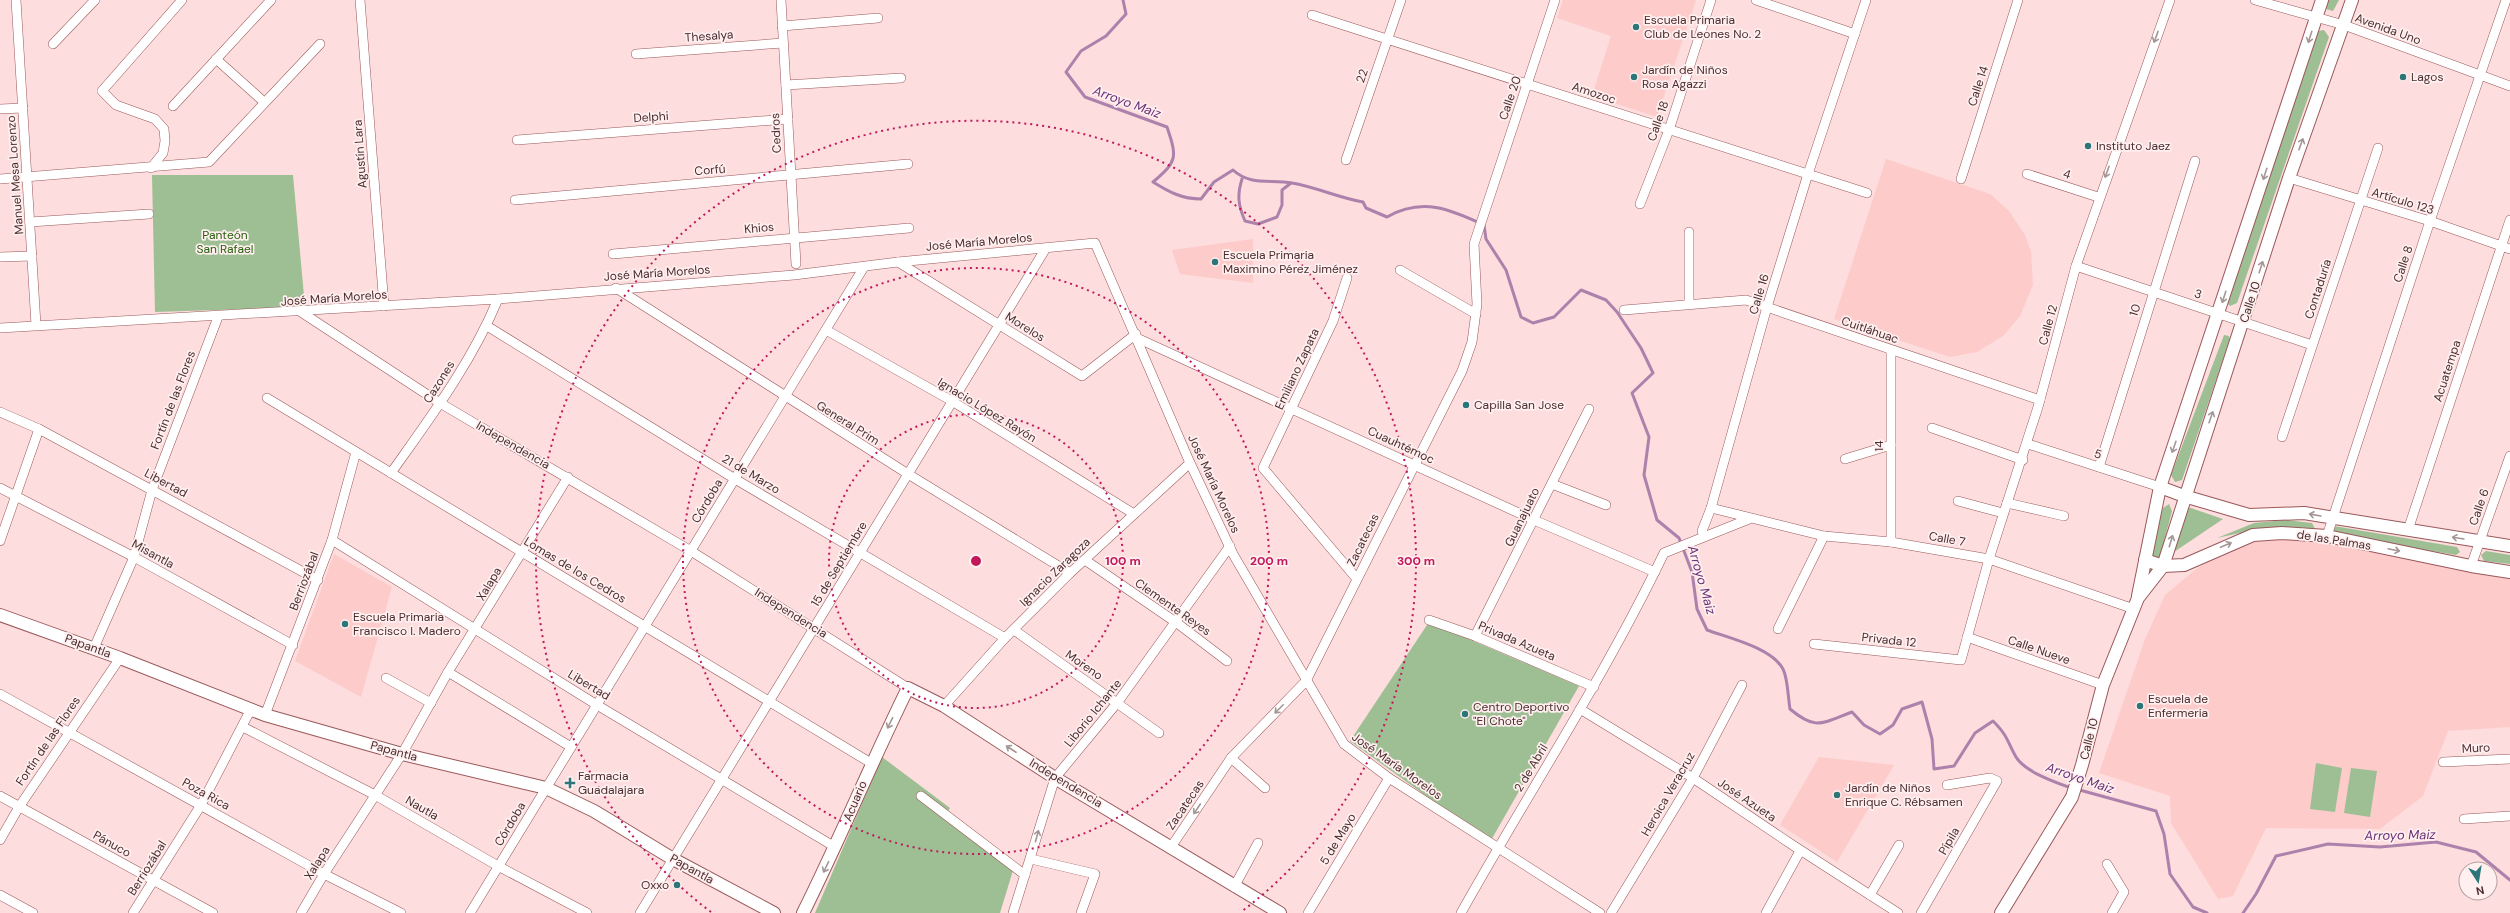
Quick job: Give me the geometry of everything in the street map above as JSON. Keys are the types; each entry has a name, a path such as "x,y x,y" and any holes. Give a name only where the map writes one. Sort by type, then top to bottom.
{"main road":[{"name":"Calle 10","path":"2001,913 2072,797 2103,686 2136,603 2160,487 2219,314 2322,0"},
{"name":"Calle 10","path":"2136,603 2163,566 2184,496 2244,322 2289,178 2352,0"},
{"name":"de las Palmas","path":"2160,487 2184,496 2249,515 2286,512 2510,546"},
{"name":"de las Palmas","path":"2163,566 2184,565 2253,535 2282,532 2327,536 2471,566 2510,572"},
{"path":"2145,560 2163,566"},
{"name":"Papantla","path":"0,615 94,648 265,715 402,754 546,788 594,811 673,859 774,913"},
{"name":"Independencia","path":"908,688 944,706 1055,778 1171,847 1234,887 1280,913"},
{"name":"Acuario","path":"803,913 835,847 871,763 908,688"}],"street":[{"name":"Manuel Mesa Lorenzo","path":"16,0 36,325"},
{"path":"53,44 95,0"},
{"path":"151,168 163,153 166,141 164,129 155,119 116,105 102,91 182,0"},
{"path":"173,106 271,0"},
{"name":"Agustín Lara","path":"360,0 384,306"},
{"name":"Cedros","path":"781,0 796,264"},
{"name":"22","path":"1346,160 1401,0"},
{"name":"Calle 20","path":"1486,204 1528,84 1555,0"},
{"name":"Calle 18","path":"1640,204 1669,130 1711,0"},
{"path":"1756,0 1855,34"},
{"name":"Calle 16","path":"1702,537 1702,531 1711,508 1767,307 1808,174 1866,0"},
{"name":"Calle 14","path":"1961,179 2018,0"},
{"name":"Calle 12","path":"1961,660 2003,513 2028,444 2076,266 2098,197 2170,0"},
{"name":"Avenida Uno","path":"2255,0 2316,19 2344,25 2510,86"},
{"name":"Calle 8","path":"2327,536 2334,519 2430,221 2506,0"},
{"name":"Amozoc","path":"1312,15 1867,193"},
{"path":"782,26 878,18"},
{"name":"Thesalya","path":"636,54 783,43"},
{"path":"0,179 151,168 209,162 320,44"},
{"path":"216,59 264,102"},
{"path":"786,86 901,78"},
{"path":"0,109 22,108"},
{"name":"Delphi","path":"517,140 788,119"},
{"name":"Contaduría","path":"2282,437 2378,148"},
{"name":"10","path":"2098,466 2195,161"},
{"name":"Corfú","path":"515,200 908,164"},
{"name":"4","path":"2028,174 2098,197"},
{"name":"Artículo 123","path":"2289,178 2430,221 2510,249"},
{"name":"Zacatecas","path":"1171,847 1231,758 1306,681 1413,464 1462,370 1472,342 1476,314 1474,244 1486,204"},
{"path":"30,222 148,214"},
{"name":"Acuatempa","path":"2408,530 2500,246 2510,220"},
{"name":"Khios","path":"612,254 908,228"},
{"path":"1688,304 1689,232"},
{"name":"José María Morelos","path":"0,328 218,317 498,299 616,288 794,275 898,262 1095,243 1190,463 1230,546 1306,681 1344,744 1389,778 1497,849 1600,913"},
{"name":"15 de Septiembre","path":"640,913 1046,248"},
{"path":"0,257 32,256"},
{"name":"Morelos","path":"898,262 1082,376 1136,336"},
{"name":"3","path":"2076,266 2312,345"},
{"name":"Córdoba","path":"470,913 864,267"},
{"path":"1400,270 1476,314"},
{"name":"Emiliano Zapata","path":"1347,278 1333,321 1293,409 1263,468 1357,579"},
{"name":"General Prim","path":"616,288 785,397 1070,574"},
{"name":"Cazones","path":"391,473 440,403 487,326 498,299"},
{"name":"Cuitláhuac","path":"1624,310 1746,300 1891,351 2040,400"},
{"name":"Independencia","path":"301,312 440,403 568,476 814,627 908,688"},
{"name":"Fortín de las Flores","path":"94,648 134,557 152,490 218,317"},
{"name":"21 de Marzo","path":"487,326 735,479 1005,638"},
{"name":"Ignacio López Rayón","path":"826,330 952,401 1134,514"},
{"name":"Cuauhtémoc","path":"1136,336 1534,520 1655,572"},
{"name":"14","path":"1891,351 1891,542"},
{"name":"Lomas de los Cedros","path":"268,398 871,763"},
{"name":"Guanajuato","path":"1475,636 1589,410"},
{"name":"Libertad","path":"0,412 39,429 318,580"},
{"path":"1932,428 2023,460"},
{"path":"0,541 39,429"},
{"name":"5","path":"2028,444 2160,487"},
{"path":"1845,459 1891,445"},
{"name":"Berriozábal","path":"265,715 318,580 332,540 356,452"},
{"name":"Calle 6","path":"2471,566 2510,456"},
{"name":"Ignacio Zaragoza","path":"944,706 1005,638 1070,574 1190,463"},
{"name":"Xalapa","path":"301,913 324,874 402,754 448,672 568,476"},
{"path":"1552,484 1606,505"},
{"name":"Misantla","path":"0,488 134,557 292,645"},
{"path":"1958,501 2003,513"},
{"path":"2007,504 2064,516"},
{"name":"Calle 7","path":"1711,508 1749,519 1824,536 1891,542 1989,559 2136,603"},
{"path":"1655,572 1664,553 1749,519"},
{"path":"1778,629 1824,536"},
{"name":"Libertad","path":"332,540 597,705 722,778 835,847"},
{"name":"Liborio Ichante","path":"1013,913 1031,860 1051,786 1055,778 1118,703 1177,623 1230,546"},
{"name":"Clemente Reyes","path":"1085,560 1177,623 1227,661"},
{"name":"2 de Abril","path":"1461,913 1497,849 1594,687 1655,572"},
{"name":"Privada Azueta","path":"1429,620 1475,636 1594,687"},
{"name":"Moreno","path":"1014,630 1159,733"},
{"name":"Calle Nueve","path":"1967,637 2103,686"},
{"name":"Privada 12","path":"1814,644 1961,660"},
{"name":"Fortín de las Flores","path":"0,840 19,807 69,731 120,658"},
{"path":"448,672 571,747"},
{"path":"386,678 431,703"},
{"name":"Heroica Veracruz","path":"1611,913 1693,778 1742,685"},
{"name":"Poza Rica","path":"0,694 324,874 401,913"},
{"name":"Berriozábal","path":"133,913 201,805 243,727 251,709"},
{"name":"José Azueta","path":"1580,709 1693,778 1800,851 1898,913"},
{"name":"Nautla","path":"243,727 375,795 498,866 587,913"},
{"path":"1231,758 1265,788"},
{"name":"Muro","path":"2443,762 2510,759"},
{"name":"5 de Mayo","path":"1308,913 1389,778"},
{"name":"Pípila","path":"1921,913 1997,781 1990,778 1948,785"},
{"name":"Pánuco","path":"0,796 213,913"},
{"path":"921,796 1025,875"},
{"path":"2464,819 2510,816"},
{"path":"1234,887 1258,843"},
{"path":"1870,895 1899,845"},
{"path":"1766,913 1800,851"},
{"path":"1031,860 1095,874 1081,913"},
{"path":"2107,864 2124,892 2112,913"},
{"path":"0,895 33,913"}],"shaded area":[{"path":"1563,0 1696,0 1657,117 1592,96 1611,36 1557,18"},
{"path":"1886,159 1990,194 2009,211 2025,235 2031,252 2033,285 2020,316 2003,336 1977,352 1950,357 1834,319"},
{"name":"Escuela Primaria Maximino Pérez Jiménez","path":"1253,239 1253,283 1180,274 1172,250"},
{"path":"2264,540 2308,540 2510,575 2510,727 2448,731 2423,796 2380,829 2266,828 2233,896 2218,899 2171,823 2170,796 2099,773 2145,639 2165,595 2195,570 2219,554 2238,546"},
{"name":"Escuela Primaria Francisco I. Madero","path":"334,554 392,587 361,697 295,661"},
{"name":"Jardín de Niños Enrique C. Rébsamen","path":"1819,757 1894,765 1837,862 1780,825"}],"green space":[{"path":"2327,0 2339,0 2333,11 2326,9"},
{"path":"2324,30 2329,37 2237,303 2230,306 2227,303 2318,31"},
{"name":"Panteón San Rafael","path":"152,175 293,175 305,307 155,312"},
{"path":"2224,335 2229,336 2230,339 2182,480 2175,482 2171,475"},
{"path":"2169,504 2172,511 2156,572 2148,575 2145,568 2163,508"},
{"path":"2182,505 2223,519 2168,556"},
{"path":"2286,520 2312,523 2315,529 2249,531 2217,538 2254,523"},
{"path":"2334,526 2457,547 2460,552 2456,555 2335,535 2332,533"},
{"path":"2486,551 2510,555 2510,564 2484,561 2481,555"},
{"name":"Centro Deportivo \"El Chote\"","path":"1429,622 1579,686 1490,842 1350,741"},
{"path":"882,757 950,808 945,816 1014,867 1000,913 815,913"},
{"path":"2316,763 2342,768 2335,812 2310,809"},
{"path":"2351,768 2377,771 2370,817 2344,813"}],"waterway":[{"name":"Arroyo Maiz","path":"1123,0 1126,14 1106,36 1081,51 1066,72 1085,97 1167,127 1173,145 1173,158 1167,169 1153,182 1176,194 1188,198 1201,199 1214,182 1233,170 1246,178 1254,180 1292,183 1363,202 1366,208 1387,217 1400,211 1412,208 1424,207 1448,210 1484,225 1486,239 1506,270 1521,317 1533,323 1554,317 1581,290 1606,300 1617,312 1641,348 1653,373 1632,393 1649,437 1644,475 1657,520 1679,538 1692,572 1697,609 1707,630 1738,640 1770,655 1783,669 1786,678 1790,709 1806,720 1813,723 1826,722 1852,712 1864,725 1880,734 1893,725 1902,709 1922,702 1932,739 1934,769 1954,766 1975,733 1993,721 2004,735 2020,762 2033,772 2071,788"},
{"name":"Arroyo Maiz","path":"1242,179 1239,195 1240,205 1245,221 1258,224 1277,217 1282,205 1282,190 1291,183"},
{"name":"Arroyo Maiz","path":"2076,789 2156,811 2164,834 2170,874 2193,907 2207,913"},
{"name":"Arroyo Maiz","path":"2243,913 2256,894 2276,856 2328,844 2380,847 2436,842 2476,852 2510,880"}],"place":[{"name":"Escuela Primaria Club de Leones No. 2","path":"1636,27"},
{"name":"Jardín de Niños Rosa Agazzi","path":"1634,77"},
{"name":"Lagos","path":"2403,77"},
{"name":"Instituto Jaez","path":"2088,146"},
{"name":"Escuela Primaria Maximino Pérez Jiménez","path":"1215,262"},
{"name":"Capilla San Jose","path":"1466,405"},
{"name":"Escuela Primaria Francisco I. Madero","path":"345,624"},
{"name":"Escuela de Enfermeria","path":"2140,706"},
{"name":"Centro Deportivo \"El Chote\"","path":"1465,714"},
{"name":"Farmacia Guadalajara","path":"570,783"},
{"name":"Jardín de Niños Enrique C. Rébsamen","path":"1837,795"},
{"name":"Oxxo","path":"677,885"}]}
